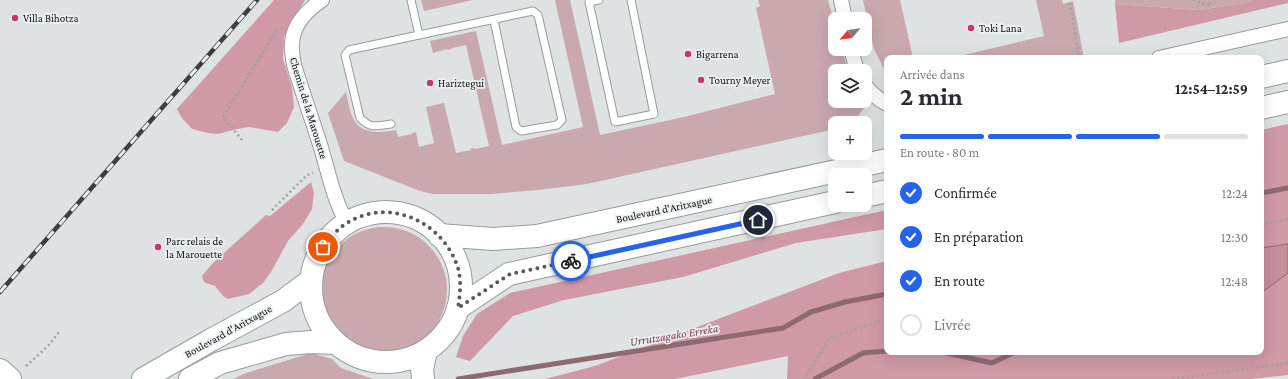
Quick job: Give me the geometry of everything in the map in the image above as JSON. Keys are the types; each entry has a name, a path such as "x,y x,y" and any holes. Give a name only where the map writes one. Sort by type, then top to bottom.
{"main road":[{"path":"1264,76 1288,72"},
{"path":"1264,107 1288,102"},
{"name":"Boulevard d'Aritxague","path":"439,235 493,239 537,236 884,161"},
{"path":"872,194 884,192"},
{"path":"458,308 510,274 828,204"},
{"path":"384,212 403,214 421,221 439,235 449,247 457,266 460,287 458,308 451,324 440,339 426,350 385,371 335,343 324,330 316,314 311,297 311,280 315,262 323,247 334,234 347,223 365,215 384,212"},
{"name":"Boulevard d'Aritxague","path":"143,379 283,301 311,280"},
{"path":"190,379 220,363 286,344 311,342 335,343"},
{"path":"423,379 422,369 426,350"},
{"path":"0,370 18,372"}],"street":[{"name":"Chemin de la Marouette","path":"322,0 308,11 300,22 294,33 292,53 294,65 322,150 334,195 341,213 347,223"},
{"path":"841,0 844,12"},
{"path":"1172,55 1288,29"},
{"path":"872,95 884,103"}],"lane":[{"path":"412,0 419,35"},
{"path":"599,0 589,2 615,122 654,114 631,0"},
{"path":"391,124 374,127 367,125 360,118 345,55 349,50 533,11 538,15 562,120 557,125 521,131 516,127 494,20"}],"path":[{"path":"1193,0 1210,6 1210,0"},
{"path":"1070,3 1078,55"},
{"path":"242,140 223,117 279,27"},
{"path":"272,210 307,175 318,171"},
{"path":"1264,224 1288,219"},
{"path":"804,379 830,338 884,320"},
{"path":"18,372 48,346 58,332"},
{"path":"1172,379 1288,363"}],"shaded area":[{"path":"274,0 305,0 291,22 284,37 283,59 292,87 294,107 287,123 278,132 249,127 218,134 192,129 182,118 177,109"},
{"path":"421,0 473,0 424,11"},
{"path":"555,0 570,0 600,135 684,117 775,94 756,8 760,6 758,0 828,0 831,12 828,12 828,56 844,56 846,64 828,64 828,108 864,108 858,116 828,116 828,131 587,184 491,194 433,194 420,191 344,161 328,113 346,92 352,116 360,127 365,130 377,132 396,130 398,137 416,132 419,147 434,143 426,107 444,103 456,153 489,146 466,45 433,53 430,41 476,31 502,145 583,127"},
{"path":"863,0 900,0 912,55 884,55 884,69 874,49 872,40 872,12 866,12"},
{"path":"1036,0 1062,0 1063,4 1073,1 1083,55 964,55 1044,36"},
{"path":"1115,0 1252,0 1245,3 1198,10 1115,4"},
{"path":"1252,0 1288,0 1288,3 1119,43 1115,4 1198,10 1245,3"},
{"path":"1288,124 1288,375 1251,379 787,379 788,356 675,379 545,379 595,366 839,273 884,262 884,355 1264,355 1264,129"},
{"path":"311,182 314,193 312,209 303,224 288,241 271,272 263,283 249,294 228,299 223,296 215,286 204,282 202,276 213,263 266,215 270,216"},
{"path":"884,211 884,229 796,243 683,277 564,300 513,316 470,361 456,357 463,336 477,314 510,293"},
{"path":"378,227 390,227 408,231 429,245 443,266 447,290 443,314 429,335 408,349 390,353 378,353 360,349 339,335 325,314 321,296 321,284 325,266 339,245 360,231"},
{"path":"1288,244 1288,273 1264,291 1264,248"},
{"path":"311,353 332,359 341,368 373,379 233,379 246,373"}],"waterway":[{"name":"Urrutzagako Erreka","path":"1264,192 1288,188"},
{"name":"Urrutzagako Erreka","path":"458,379 783,328 811,312 845,302 884,295"},
{"path":"815,379 863,353 884,351"},
{"path":"956,355 992,363 1009,355"}],"railway":[{"path":"0,292 257,0"}],"way so far":[{"path":"323,247 334,234 347,223 365,215 384,212 403,214 421,221 436,232 449,247 457,266 460,287 458,308 510,274 571,261"}],"place":[{"name":"Villa Bihotza","path":"15,18"},
{"name":"Toki Lana","path":"971,28"},
{"name":"Bigarrena","path":"688,54"},
{"name":"Tourny Meyer","path":"701,80"},
{"name":"Hariztegui","path":"430,83"},
{"name":"Parc relais de la Marouette","path":"158,247"}],"route":[{"path":"571,261 758,220"}]}
